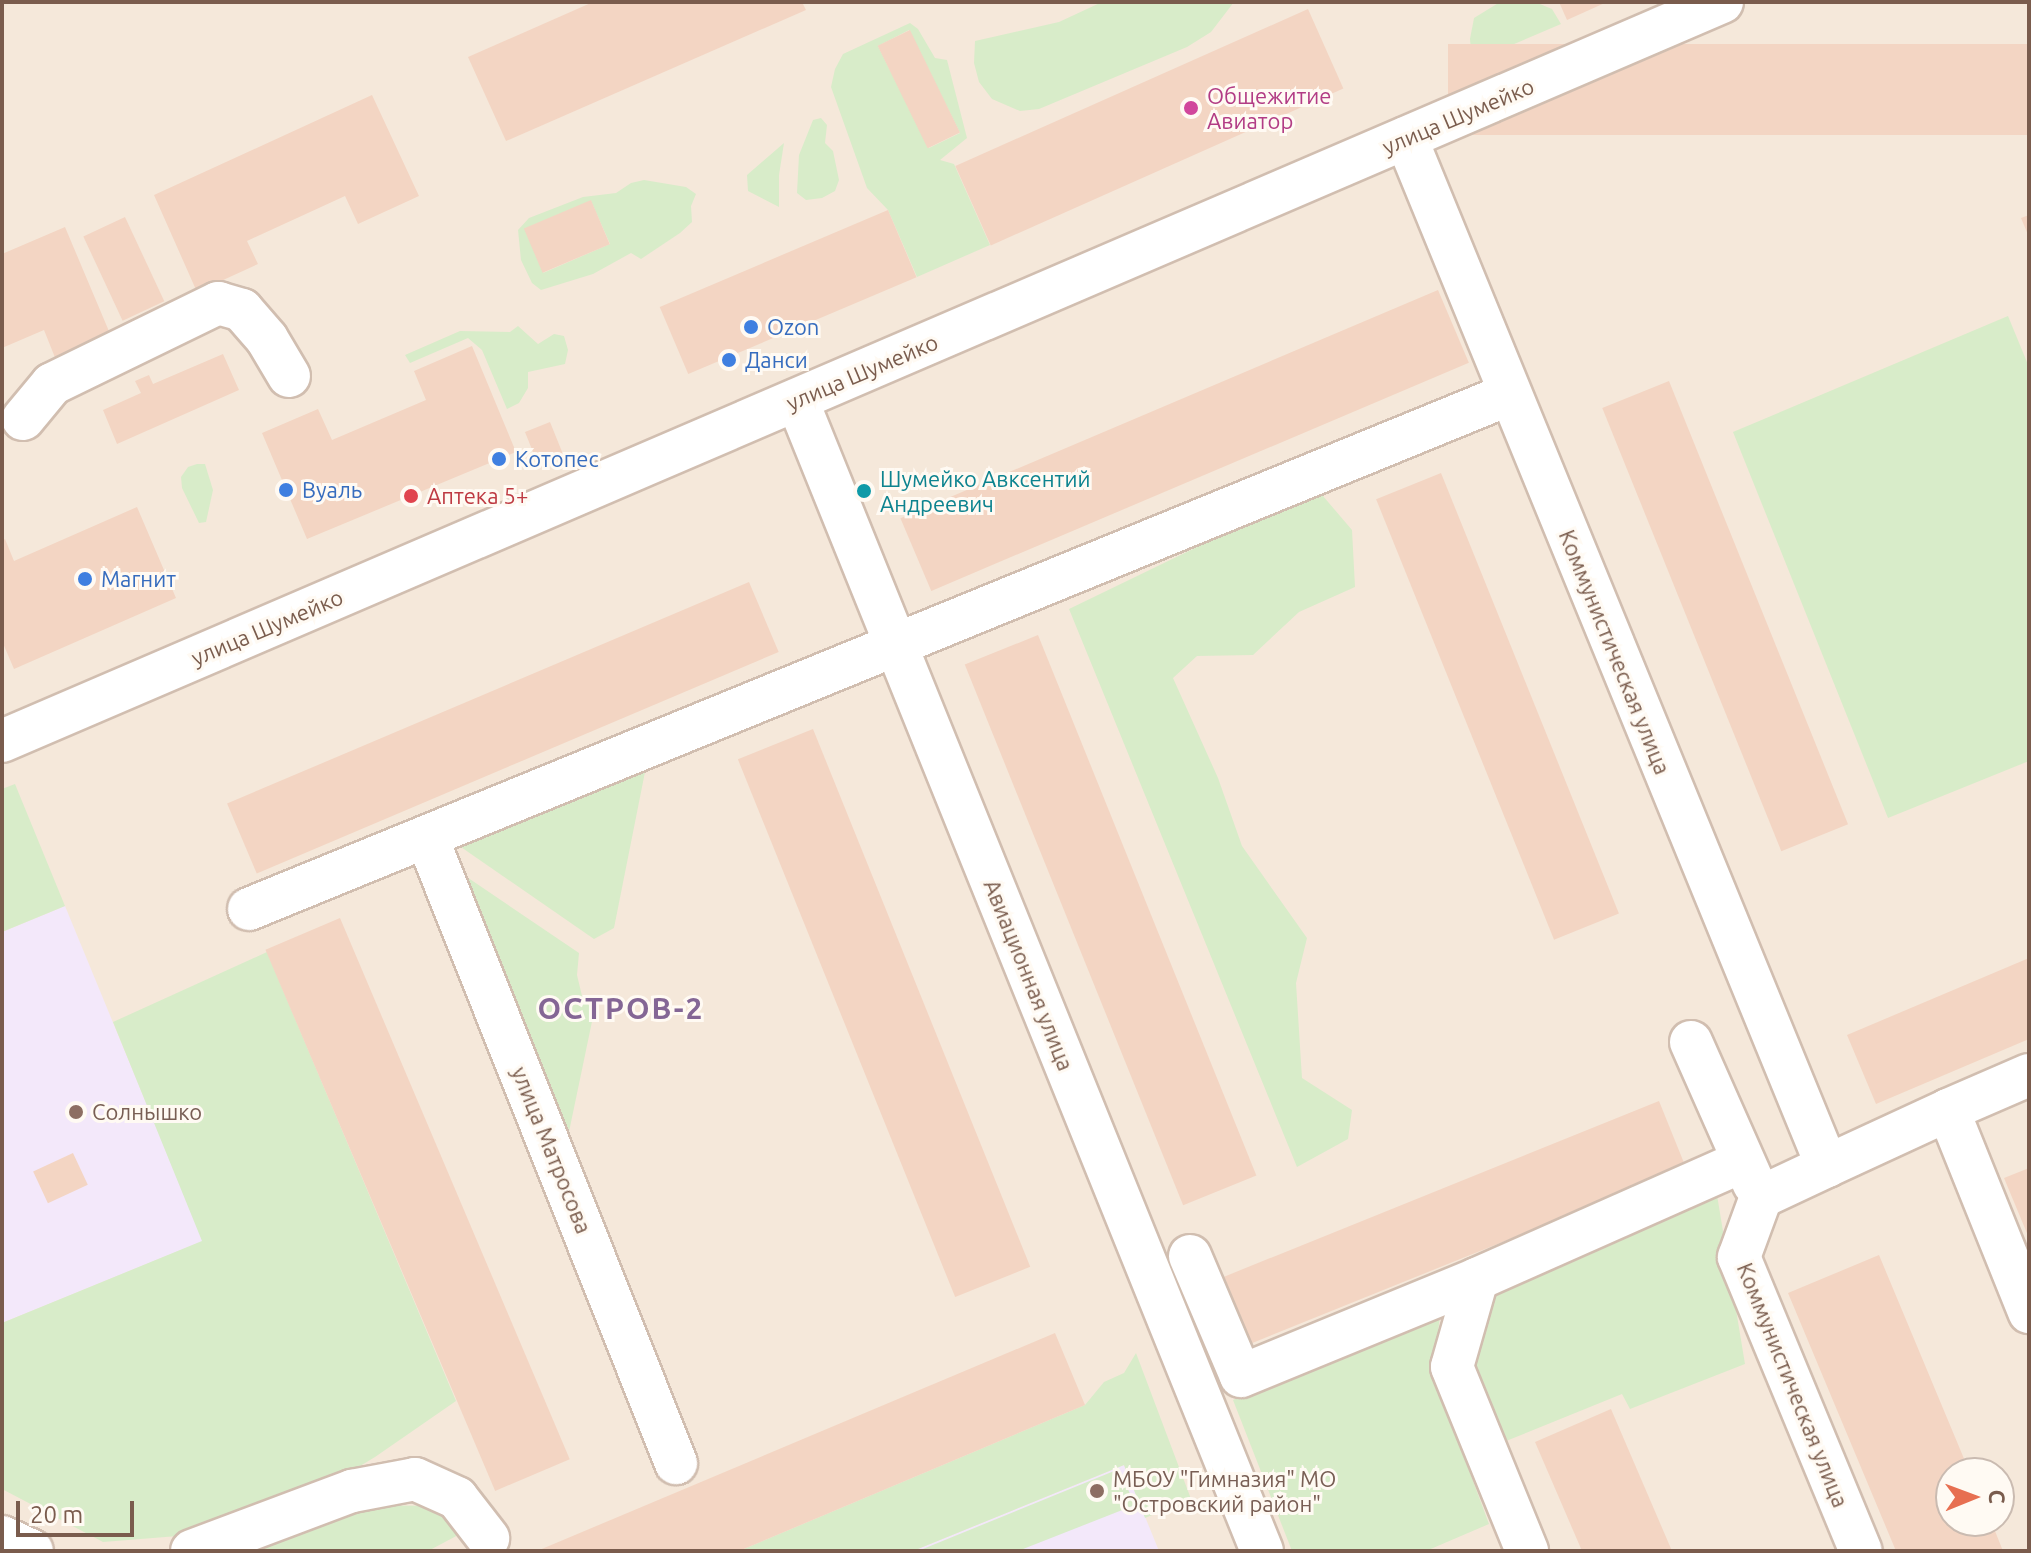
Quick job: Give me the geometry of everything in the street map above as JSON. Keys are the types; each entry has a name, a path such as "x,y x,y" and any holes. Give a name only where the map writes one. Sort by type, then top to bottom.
{"street":[{"name":"улица Шумейко","path":"2,741 1722,2"},
{"name":"Коммунистическая улица","path":"1406,138 1827,1166"},
{"path":"23,419 52,384 218,303 242,310 267,339 289,376"},
{"path":"249,909 1510,394"},
{"name":"Авиационная улица","path":"797,400 1262,1551"},
{"name":"улица Матросова","path":"427,838 676,1463"},
{"path":"1691,1042 1751,1179"},
{"path":"1190,1256 1241,1376 1477,1279 1751,1179 1827,1166 2029,1075"},
{"path":"1948,1110 2029,1312"},
{"name":"Коммунистическая улица","path":"1751,1179 1739,1257 1861,1551"},
{"path":"1477,1279 1452,1367 1527,1551"},
{"path":"192,1551 352,1491 415,1479 457,1498 488,1538"},
{"path":"2,1537 32,1551"}],"shaded area":[{"path":"2,2 2029,2 2029,1551 2,1551"},
{"name":"Солнышко","path":"65,906 203,1241 2,1323 2,932"},
{"name":"МБОУ \"Гимназия\" МО \"Островский район\"","path":"1124,1465 1159,1551 913,1551"}],"green space":[{"path":"1102,2 1234,2 1211,32 1187,47 1039,109 1020,111 992,99 979,82 974,63 975,41 1059,22"},
{"path":"1500,2 1535,2 1552,9 1561,24 1472,62 1470,39 1474,18"},
{"path":"910,23 918,29 935,58 947,60 967,138 940,160 954,164 990,245 917,277 888,210 867,188 831,87 843,54","holes":["909,30 960,133 929,148 878,46"]},
{"path":"821,118 827,125 825,143 833,151 839,180 835,191 822,198 806,200 797,193 799,155 813,120"},
{"path":"784,143 779,175 779,207 748,191 747,175"},
{"path":"644,180 686,187 696,194 691,206 692,222 641,259 631,253 593,274 541,290 532,283 521,260 518,230 529,218 583,197 616,193 631,183","holes":["591,201 610,244 543,273"]},
{"path":"2008,316 2029,367 2029,761 1888,818 1733,432"},
{"path":"518,326 538,344 554,334 564,336 568,350 565,364 528,372 528,388 519,403 507,409 482,350 468,338 410,363 405,355 460,331 510,332"},
{"path":"205,464 213,490 206,522 199,523 182,488 181,477 188,467"},
{"path":"1317,489 1352,530 1355,587 1299,612 1253,655 1197,656 1173,678 1218,778 1242,846 1307,938 1296,983 1302,1078 1352,1110 1348,1139 1297,1167 1069,609"},
{"path":"645,772 614,928 594,939 458,845"},
{"path":"15,784 65,906 2,932 2,789"},
{"path":"455,869 579,953 577,975 582,996 594,1012 565,1151"},
{"path":"267,952 456,1401 375,1457 299,1503 178,1536 103,1542 2,1489 2,1323 202,1241 113,1022"},
{"path":"1717,1195 1745,1364 1630,1409 1622,1394 1501,1443 1468,1365 1494,1288"},
{"path":"1440,1316 1433,1373 1489,1524 1426,1551 1292,1551 1233,1400"},
{"path":"1136,1353 1191,1499 1145,1518 1124,1465 913,1551 739,1551 1085,1405 1104,1382 1124,1373"},
{"name":"МБОУ \"Гимназия\" МО \"Островский район\"","path":"1119,1469 1135,1505 1018,1551 918,1551"},
{"path":"359,1505 434,1506 462,1533 428,1551 251,1551"}],"building":[{"path":"593,2 802,2 806,10 506,141 468,57"},
{"path":"1559,2 1607,2 1567,20"},
{"name":"Общежитие Авиатор","path":"1308,9 1343,88 991,245 955,166"},
{"path":"910,30 960,132 928,148 878,46"},
{"path":"1448,44 2029,44 2029,135 1448,135"},
{"path":"372,95 419,196 358,224 345,196 247,241 258,264 197,292 154,195"},
{"path":"591,200 610,244 543,273 524,229"},
{"path":"888,210 917,277 688,374 660,307"},
{"path":"2029,215 2029,237 2021,218"},
{"path":"125,217 164,301 123,321 83,236"},
{"path":"65,227 111,336 56,360 44,330 2,348 2,254"},
{"path":"1438,290 1469,363 931,591 900,518"},
{"path":"472,346 516,452 307,539 262,433 318,409 332,440 426,400 414,371"},
{"path":"223,354 239,390 117,444 103,410 141,393 135,381 149,375 153,384"},
{"path":"1669,381 1848,824 1781,851 1602,408"},
{"path":"550,422 563,454 538,465 525,432"},
{"path":"1441,473 1619,913 1554,940 1376,499"},
{"name":"Магнит","path":"137,507 176,598 14,669 2,641 2,541 5,539 14,561"},
{"path":"749,582 779,652 257,874 227,804"},
{"path":"1038,635 1256,1176 1183,1205 965,665"},
{"path":"813,729 1030,1267 955,1297 738,759"},
{"path":"340,918 570,1459 495,1491 265,950"},
{"path":"2029,958 2029,1039 1876,1104 1847,1035"},
{"path":"1659,1101 1686,1168 1251,1343 1224,1277"},
{"path":"73,1153 88,1185 48,1203 33,1172"},
{"path":"2029,1168 2029,1238 2004,1178"},
{"path":"1879,1255 1963,1457 1935,1457 1935,1537 1997,1537 2003,1551 1896,1551 1788,1293"},
{"path":"1055,1333 1085,1405 739,1551 537,1551"},
{"path":"1611,1409 1672,1551 1582,1551 1535,1442"}],"place":[{"name":"Общежитие Авиатор","path":"1191,108"},
{"name":"Ozon","path":"751,327"},
{"name":"Данси","path":"729,360"},
{"name":"Котопес","path":"499,459"},
{"name":"Вуаль","path":"286,490"},
{"name":"Шумейко Авксентий Андреевич","path":"864,491"},
{"name":"Аптека 5+","path":"411,496"},
{"name":"Магнит","path":"85,579"},
{"name":"Солнышко","path":"76,1112"},
{"name":"МБОУ \"Гимназия\" МО \"Островский район\"","path":"1097,1491"}],"district":[{"name":"ОСТРОВ-2","path":"621,1008"}]}
